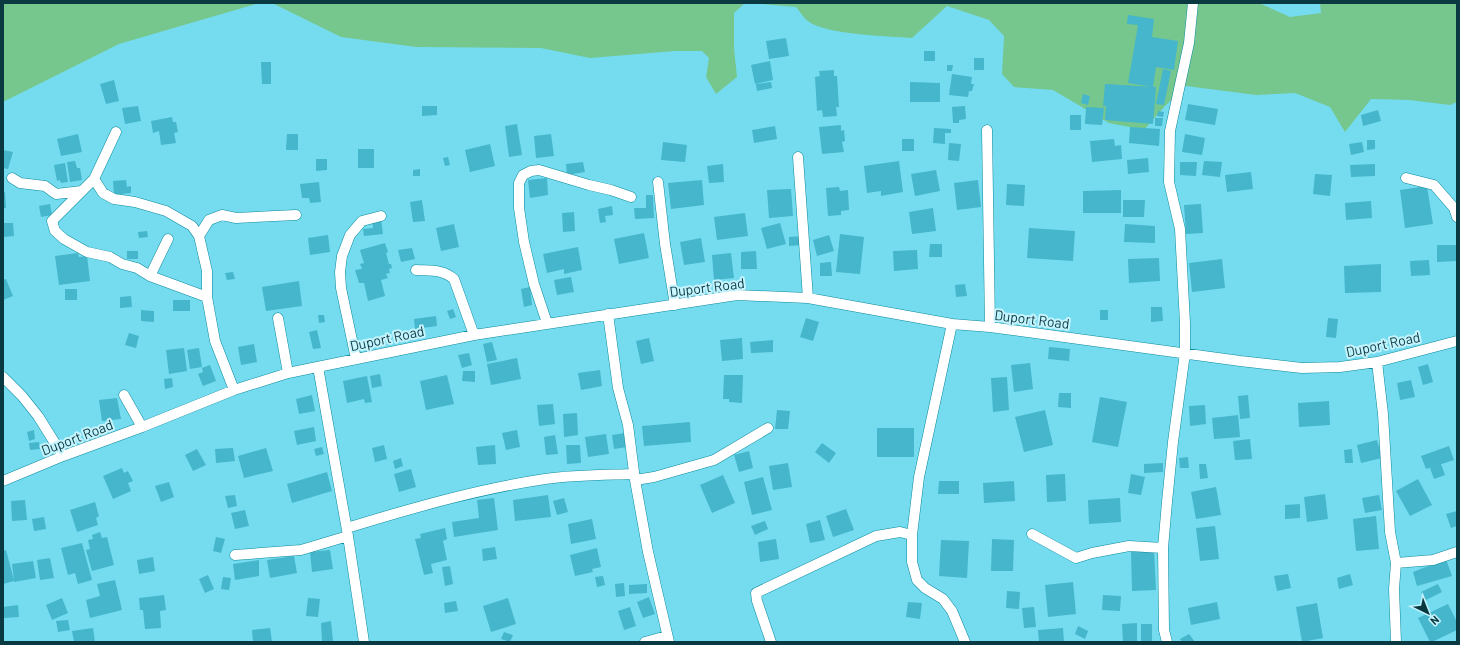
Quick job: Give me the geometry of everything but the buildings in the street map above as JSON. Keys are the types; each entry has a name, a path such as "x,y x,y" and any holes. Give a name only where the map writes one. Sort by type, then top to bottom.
{"street":[{"path":"1167,642 1164,630 1163,548 1173,442 1185,353 1185,323 1180,229 1169,182 1170,131 1189,43 1193,3"},
{"path":"987,130 990,327"},
{"path":"116,132 94,179 52,221 55,231 64,239 87,252 110,257 122,264 137,268 150,276 207,297"},
{"path":"798,157 808,298"},
{"path":"547,323 534,284 524,242 519,208 519,183 523,175 530,171 539,170 588,185 611,190 631,198"},
{"path":"12,178 20,184 45,186 56,194 82,191"},
{"path":"1406,178 1434,185 1454,208 1457,217"},
{"path":"94,179 103,193 114,199 135,202 166,211 192,226 199,236 207,271 207,297 215,341 234,390"},
{"path":"658,182 665,244 675,305"},
{"path":"199,236 209,220 222,215 236,218 296,215"},
{"path":"356,359 341,288 340,272 342,256 350,236 362,221 381,216"},
{"path":"150,276 168,239"},
{"path":"416,270 441,271 454,279 474,335"},
{"name":"Duport Road","path":"3,481 63,456 142,427 234,390 288,373 474,335 737,295 808,298 952,324 990,327 1302,368 1340,367 1377,362 1457,341"},
{"path":"608,314 618,388 628,425 634,477 648,552 668,639 646,642"},
{"path":"278,318 288,373"},
{"path":"952,324 919,476 912,535 912,562 917,580 925,588 943,599 952,611 965,642"},
{"path":"1377,362 1390,532 1396,563 1393,641"},
{"path":"318,367 347,532 364,642"},
{"path":"3,377 22,396 38,416 63,456"},
{"path":"124,395 142,427"},
{"path":"235,555 301,550 430,503 502,486 547,478 654,477 714,460 768,428"},
{"path":"771,642 757,601 756,593 876,536 900,532 912,535"},
{"path":"1032,534 1076,558 1092,553 1129,546 1163,548"},
{"path":"1396,563 1433,560 1457,552"}],"green space":[{"path":"3,3 259,3 119,44 3,102"},
{"path":"272,3 745,3 734,13 734,48 737,77 716,94 706,77 709,58 702,51 675,51 590,58 541,48 416,47 341,37"},
{"path":"750,3 1259,3 1290,17 1321,13 1320,3 1457,3 1457,102 1450,105 1409,100 1371,99 1345,132 1330,107 1295,93 1256,95 1186,86 1165,106 1144,130 1109,123 1053,90 1014,87 1002,74 1004,36 989,20 947,6 912,38 857,34 828,29 816,26 808,21 796,7"}]}
